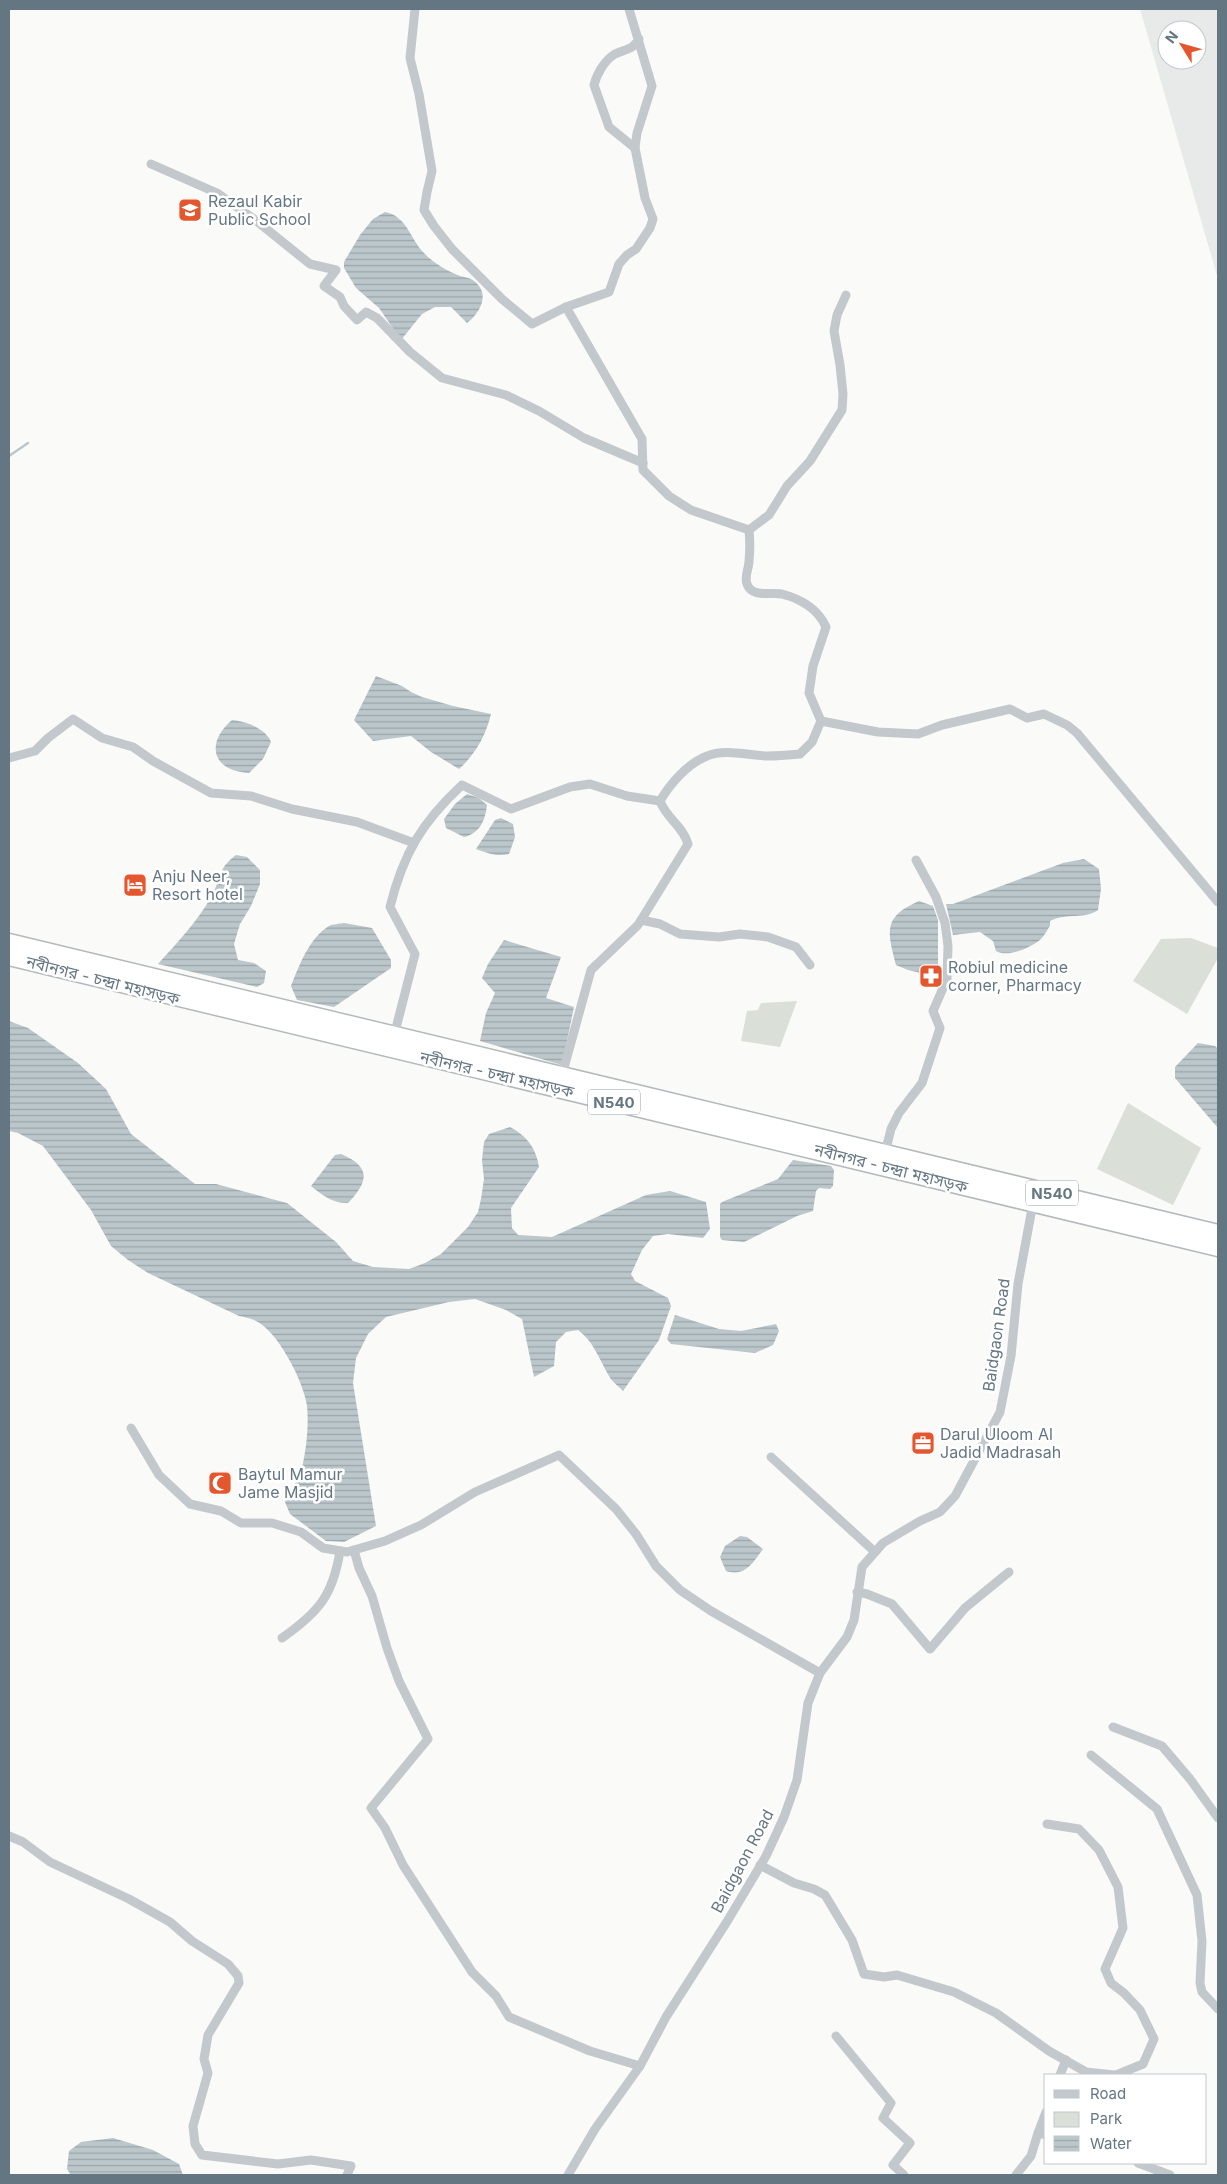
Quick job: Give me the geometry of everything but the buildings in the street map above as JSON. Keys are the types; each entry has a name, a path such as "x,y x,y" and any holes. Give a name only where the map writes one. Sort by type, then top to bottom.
{"highway":[{"name":"নবীনগর - চন্দ্রা মহাসড়ক","path":"9,942 1218,1233"},
{"name":"নবীনগর - চন্দ্রা মহাসড়ক","path":"9,957 1218,1248"}],"street":[{"path":"415,9 410,58 419,94 432,171 424,210 434,226 458,255 502,299 532,324 566,307 609,292 619,264 627,255 636,250 654,219 645,198 635,148 637,133 652,86 629,9"},
{"path":"635,148 609,127 594,84 596,77 606,62 615,54 634,47 639,39"},
{"path":"152,164 217,193 254,219 310,264 336,270 324,286 340,297 344,306 357,320 366,312 377,318 410,352 442,378 506,395 539,411 584,438 643,463"},
{"path":"749,530 769,515 787,486 810,461 842,410 843,394 834,331 837,315 846,295"},
{"path":"566,307 642,439 643,470 669,496 691,510 749,530"},
{"path":"749,530 747,584 761,595 781,594 807,604 821,616 826,627 813,666 809,693 822,721"},
{"path":"822,721 878,732 918,734 942,725 1002,710 1010,709 1027,718 1044,714 1067,725 1077,733 1218,902"},
{"path":"9,758 35,751 48,738 73,719 102,738 133,747 153,762 211,793 251,796 292,809 357,822 414,843"},
{"path":"660,801 668,787 691,765 708,755 731,753 769,756 800,754 812,742 822,721"},
{"path":"394,1036 415,954 390,907 396,882 414,843 438,807 462,785 511,809 570,787 590,784 627,796 660,801"},
{"path":"562,1075 591,970 638,925 688,844 685,833 663,808 660,801"},
{"path":"885,1154 891,1129 899,1113 922,1083 940,1028 932,1011 948,979 948,946 945,923 936,897 916,860"},
{"path":"641,920 660,924 680,934 768,936 796,947 810,965"},
{"name":"Baidgaon Road","path":"568,2175 595,2129 640,2066 666,2017 760,1865 784,1817 797,1780 808,1703 820,1673 847,1637 854,1620 862,1567 883,1543 920,1521 940,1512 955,1496 1000,1412 1011,1356 1018,1284 1032,1203"},
{"path":"131,1428 159,1475 190,1504 221,1511 241,1523 272,1524 301,1532 323,1548 347,1552 385,1541 421,1525 475,1492 559,1455 616,1509 636,1534 656,1566 680,1590 711,1611 820,1673"},
{"path":"770,1457 875,1552"},
{"path":"282,1638 298,1627 320,1605 330,1591 336,1573 340,1550"},
{"path":"354,1550 359,1568 372,1596 387,1648 399,1680 428,1738 371,1808 385,1828 403,1865 472,1972 496,1996 509,2017 590,2051 640,2066"},
{"path":"857,1592 892,1604 930,1649 965,1608 1009,1572"},
{"path":"1113,1727 1162,1746 1190,1779 1218,1818"},
{"path":"1091,1755 1156,1809 1197,1895 1202,1941 1200,1983 1202,1992 1218,2009"},
{"path":"1047,1824 1079,1829 1099,1850 1118,1887 1123,1928 1105,1969 1110,1983 1140,2010 1154,2039 1143,2064 1118,2074"},
{"path":"9,1836 23,1842 50,1862 129,1899 170,1922 192,1941 228,1964 238,1976 239,1983 208,2035 204,2059 208,2073 193,2126 194,2144 202,2155 278,2164 311,2160 331,2162 351,2166 347,2175"},
{"path":"760,1865 794,1883 814,1889 825,1895 852,1940 864,1974 884,1978 898,1975 954,1992 996,2013 1086,2072 1105,2074"},
{"path":"836,2036 891,2103 883,2118 910,2142 893,2165 904,2175"},
{"path":"1060,2074 1066,2060"},
{"path":"1016,2175 1030,2156 1042,2134"},
{"path":"1141,2164 1170,2175"}],"shaded area":[{"path":"1140,9 1218,9 1218,279 1158,70 1207,70 1207,20 1157,20 1157,68"}],"green space":[{"path":"1191,938 1218,948 1218,958 1187,1014 1133,981 1161,939"},
{"path":"797,1001 780,1047 741,1041 747,1011 758,1010 761,1003"},
{"path":"1128,1103 1201,1148 1173,1205 1097,1169"}],"water":[{"path":"385,212 392,214 403,223 419,247 432,260 450,272 473,280 479,286 483,297 482,303 476,314 467,323 451,307 435,307 422,314 401,340 379,308 356,288 344,268 344,262 360,235 373,219"},
{"path":"376,676 402,686 422,697 491,714 479,744 459,769 431,752 411,736 373,741 354,720"},
{"path":"232,720 255,726 265,733 271,742 263,759 249,773 227,767 216,754 218,738 223,729"},
{"path":"467,794 479,798 487,805 481,826 474,833 464,837 446,828 444,819 455,804"},
{"path":"501,818 513,824 515,837 509,854 496,855 476,849 495,820"},
{"path":"236,855 247,857 260,870 260,884 251,906 240,924 234,944 238,960 254,963 266,971 264,983 257,987 158,964 200,915 214,891 225,865"},
{"path":"1084,859 1099,869 1101,889 1098,910 1087,915 1063,917 1050,921 1050,926 1041,939 1025,949 1012,953 996,951 993,941 980,932 953,935 946,904 953,904 1063,863"},
{"path":"919,901 933,906 938,920 938,965 925,974 896,965 890,934 894,919 899,913"},
{"path":"344,923 372,928 391,960 391,968 334,1007 297,1000 291,986 310,945 329,926"},
{"path":"504,940 561,957 546,998 574,1007 562,1065 480,1041 486,1013 495,993 482,978 488,964"},
{"path":"9,1021 28,1028 78,1063 106,1089 131,1134 195,1184 216,1184 287,1203 336,1242 353,1261 373,1267 409,1269 425,1263 441,1254 468,1227 478,1212 481,1199 484,1179 482,1160 484,1142 489,1134 510,1127 530,1143 536,1154 539,1167 511,1208 512,1228 518,1235 552,1237 646,1195 670,1191 706,1202 710,1229 703,1238 668,1234 653,1236 642,1250 631,1274 635,1281 668,1298 671,1306 659,1340 623,1391 610,1378 592,1345 578,1330 566,1332 556,1342 554,1366 534,1377 522,1319 506,1310 475,1299 449,1302 386,1317 368,1334 356,1358 353,1383 376,1526 344,1542 326,1541 290,1514 285,1502 301,1472 306,1448 308,1422 305,1396 288,1357 272,1334 263,1325 252,1319 239,1316 148,1273 128,1260 111,1246 91,1210 43,1146 18,1133 9,1131"},
{"path":"1198,1043 1215,1046 1218,1049 1218,1128 1175,1078 1175,1067"},
{"path":"341,1154 358,1164 364,1176 360,1188 348,1203 324,1196 311,1186 335,1155"},
{"path":"793,1160 831,1166 834,1170 833,1186 830,1189 819,1188 816,1191 813,1211 797,1216 744,1242 722,1240 720,1237 720,1204 778,1179"},
{"path":"675,1315 719,1329 741,1331 776,1324 779,1331 773,1345 755,1353 671,1344 667,1339"},
{"path":"740,1536 747,1537 763,1549 748,1568 738,1572 726,1571 720,1557 725,1546"},
{"path":"113,2138 153,2150 179,2164 183,2175 71,2175 67,2169 69,2151 81,2142"}],"waterway":[{"path":"9,456 28,443"}],"place":[{"name":"Rezaul Kabir Public School","path":"190,210"},
{"name":"Anju Neer, Resort hotel","path":"135,885"},
{"name":"Robiul medicine corner, Pharmacy","path":"931,976"},
{"name":"Darul Uloom Al Jadid Madrasah","path":"923,1443"},
{"name":"Baytul Mamur Jame Masjid","path":"220,1483"}]}
